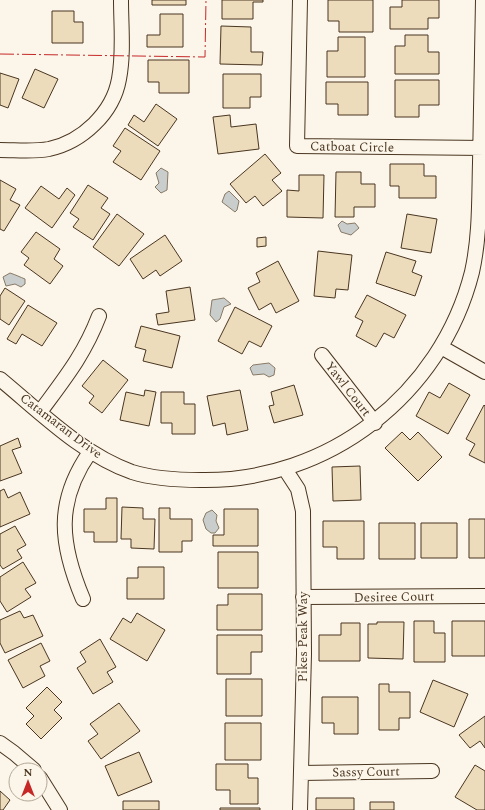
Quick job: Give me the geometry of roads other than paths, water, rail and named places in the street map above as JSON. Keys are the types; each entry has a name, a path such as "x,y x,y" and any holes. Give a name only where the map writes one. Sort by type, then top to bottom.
{"street":[{"path":"0,150 39,150 61,145 81,135 98,120 112,98 119,80 122,58 121,0"},
{"name":"Catboat Circle","path":"300,0 297,146 483,148"},
{"name":"Catamaran Drive","path":"0,379 90,452 112,464 152,477 216,481 244,478 285,469 313,459 338,447 375,423 396,405 415,384 441,347 454,324 464,298 472,270 479,228 483,148 482,0"},
{"path":"40,412 79,360 89,341 99,316"},
{"path":"441,347 485,372"},
{"name":"Yawl Court","path":"322,356 375,423"},
{"path":"83,599 73,575 66,550 64,526 66,501 74,478 90,452"},
{"name":"Pikes Peak Way","path":"285,469 293,479 301,500 303,598 300,810"},
{"name":"Desiree Court","path":"303,598 485,596"},
{"path":"0,743 25,762"},
{"name":"Sassy Court","path":"300,773 432,771"},
{"path":"48,791 60,810"}]}
